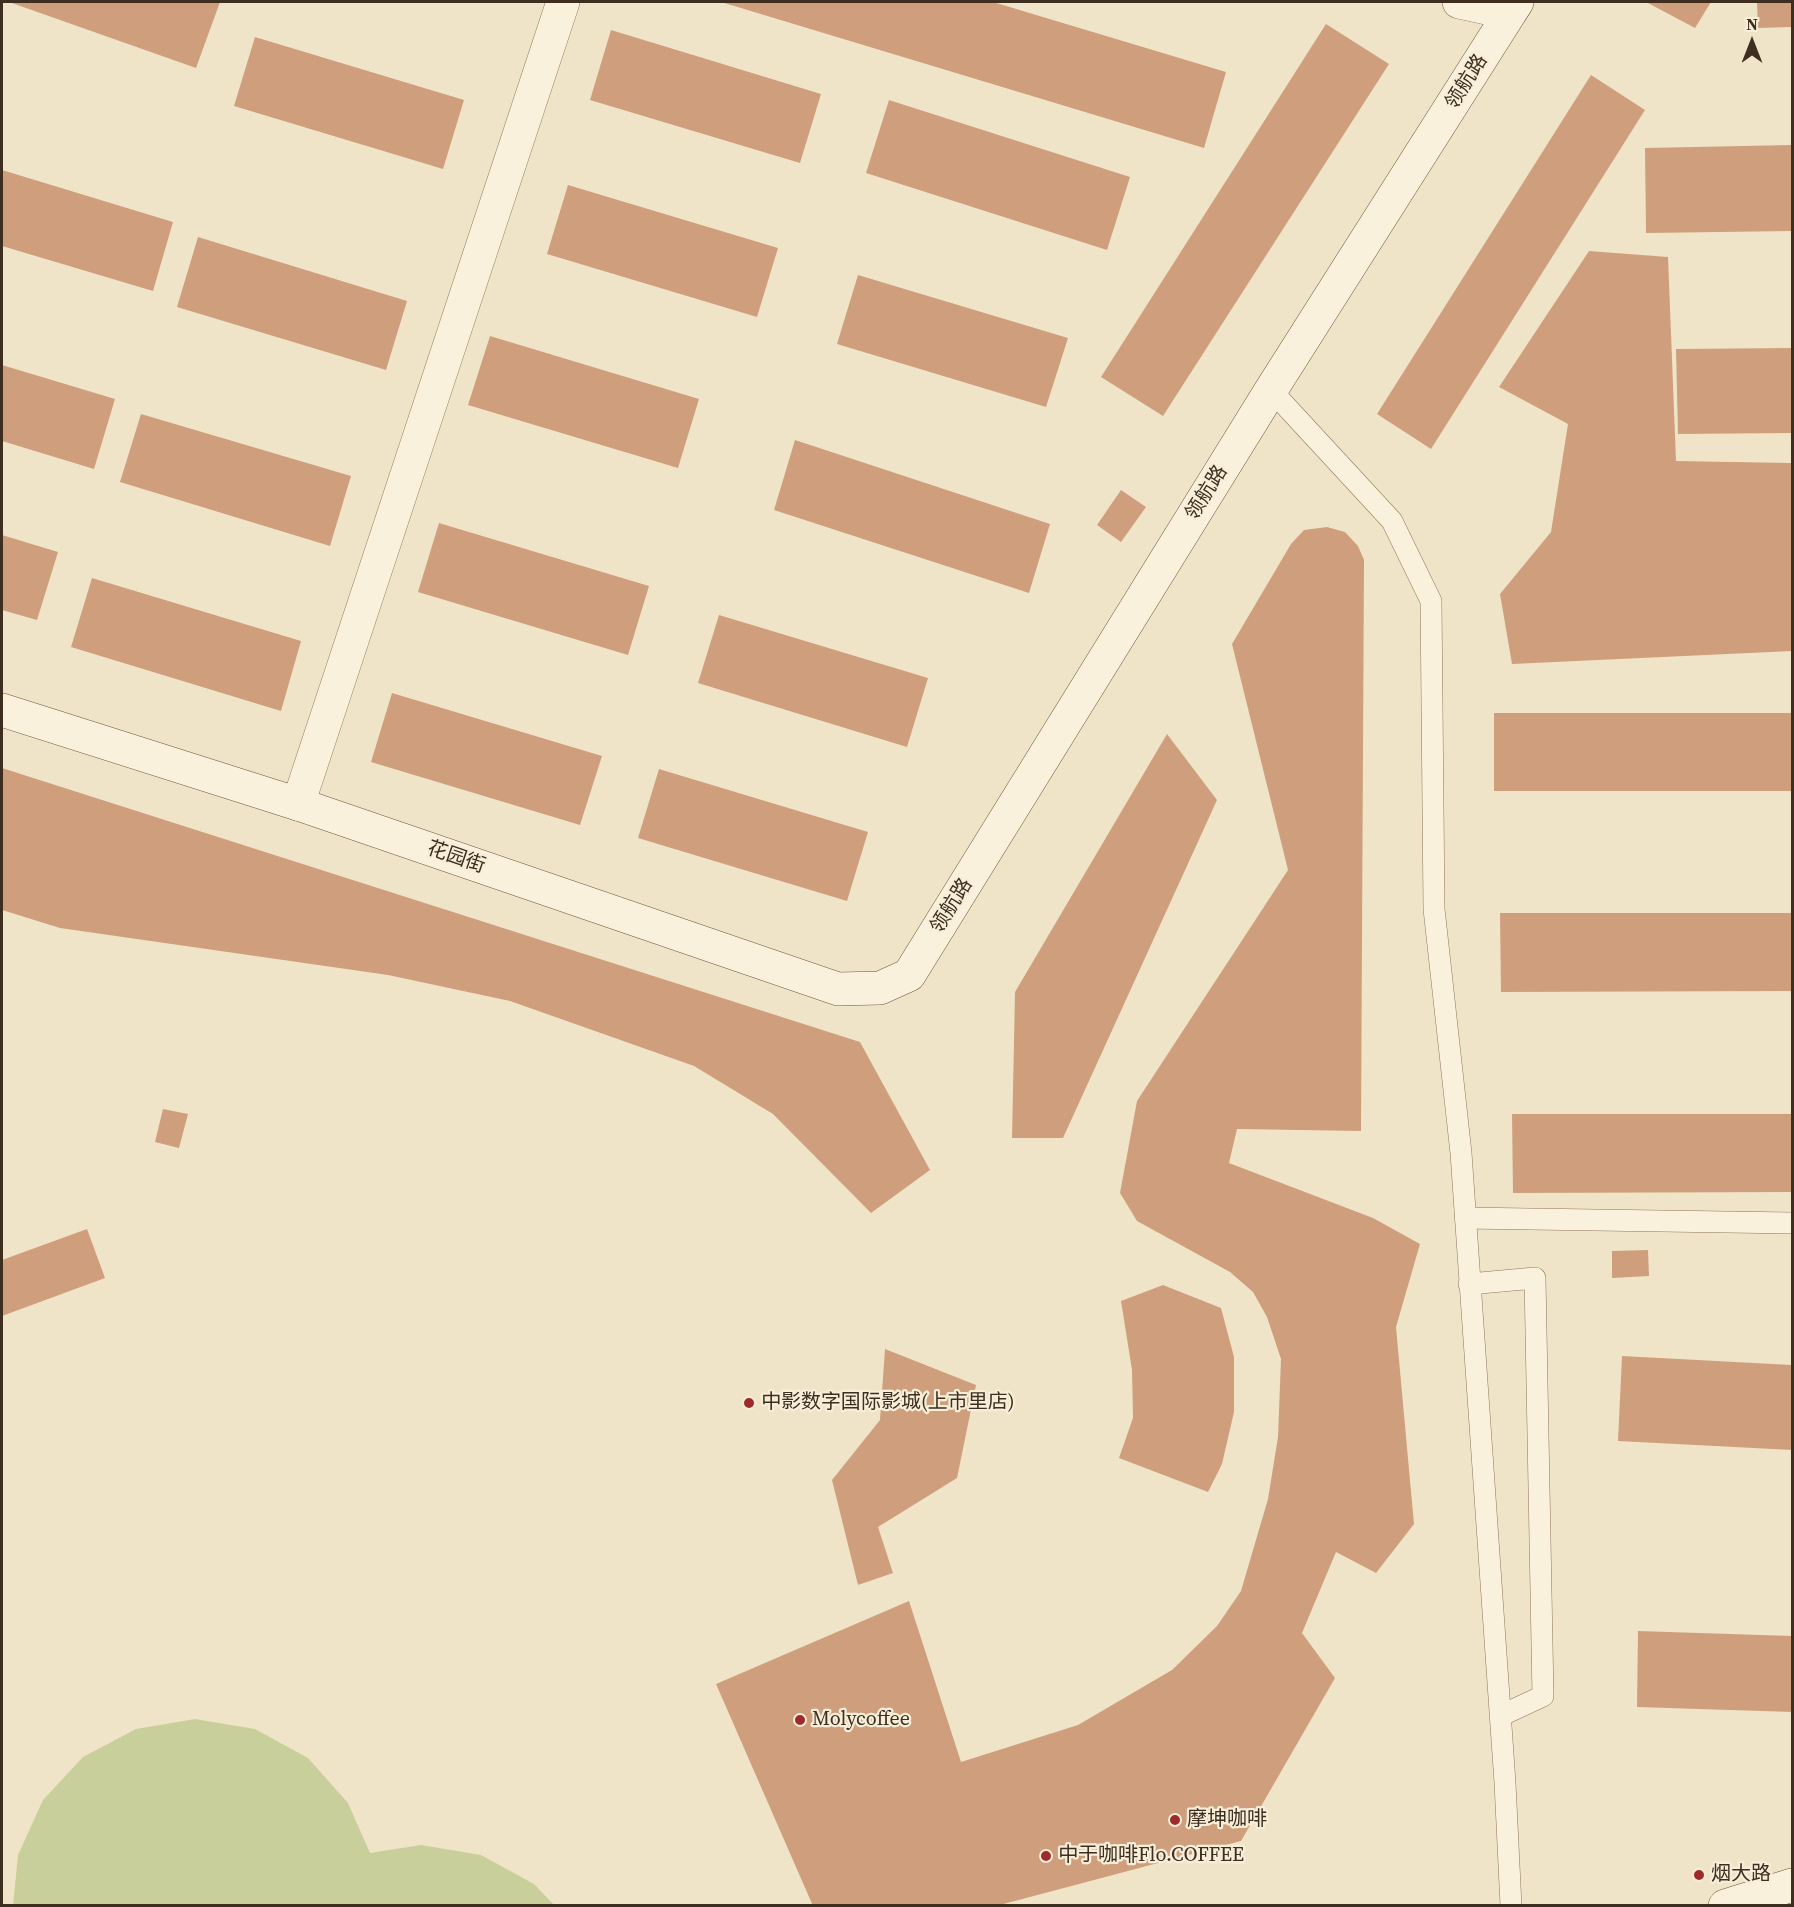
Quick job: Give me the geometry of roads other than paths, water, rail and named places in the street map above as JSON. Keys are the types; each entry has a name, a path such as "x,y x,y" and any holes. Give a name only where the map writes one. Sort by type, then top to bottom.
{"street":[{"path":"298,804 562,2"},
{"path":"1459,2 1513,7"},
{"name":"领航路","path":"909,975 1271,390 1513,7"},
{"name":"花园街","path":"2,710 298,804 838,989 880,988 909,975"},
{"path":"1725,1905 1792,1885"}],"lane":[{"path":"1271,390 1392,521 1431,602 1434,909 1461,1153 1511,1905"},
{"path":"1465,1218 1792,1224"},
{"path":"1469,1284 1535,1278 1543,1696 1500,1716"}],"place":[{"name":"中影数字国际影城(上市里店)","path":"749,1403"},
{"name":"Molycoffee","path":"800,1720"},
{"name":"摩坤咖啡","path":"1175,1820"},
{"name":"中于咖啡Flo.COFFEE","path":"1046,1856"},
{"name":"烟大路","path":"1699,1875"}]}
